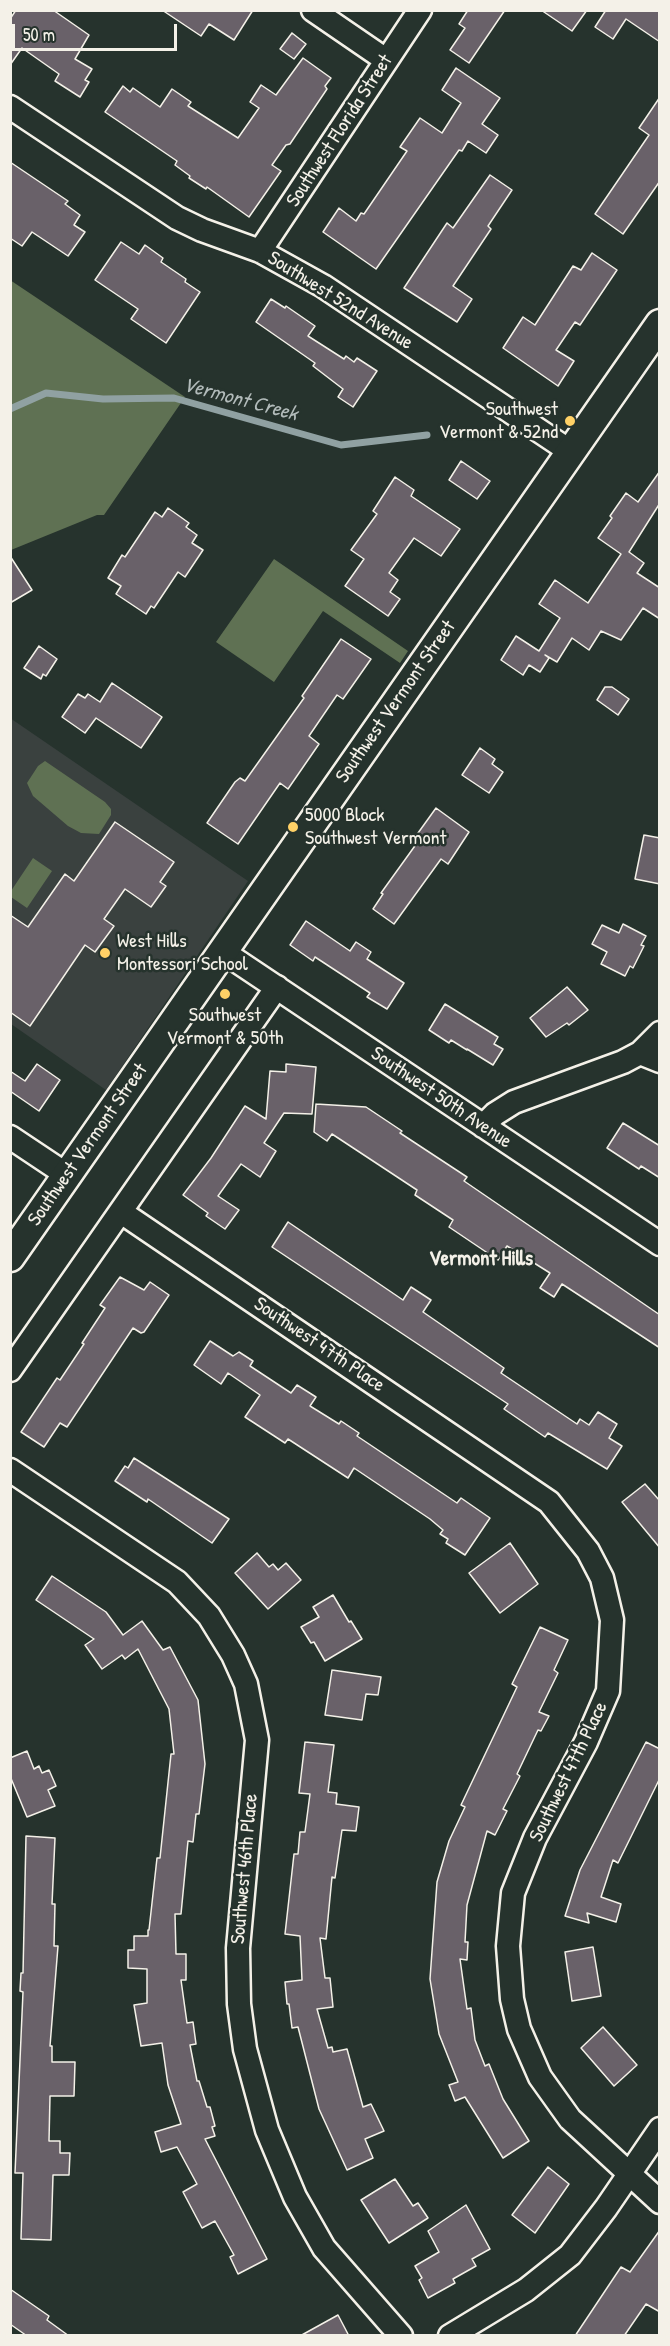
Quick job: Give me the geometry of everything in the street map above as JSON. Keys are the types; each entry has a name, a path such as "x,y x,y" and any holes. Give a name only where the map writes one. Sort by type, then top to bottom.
{"main road":[{"name":"Southwest Vermont Street","path":"10,1257 660,324"}],"street":[{"path":"313,10 386,60"},
{"name":"Southwest Florida Street","path":"260,251 420,10"},
{"name":"Southwest 52nd Avenue","path":"10,108 177,218 210,234 260,251 323,286 571,452"},
{"name":"Southwest 50th Avenue","path":"222,951 660,1244"},
{"path":"10,1370 277,987"},
{"path":"483,1126 495,1113 514,1102 623,1062 650,1057 660,1033"},
{"path":"10,1137 67,1175"},
{"name":"Southwest 47th Place","path":"121,1212 541,1496 549,1502 588,1551 602,1578 612,1620 608,1691 586,1742 536,1838 513,1893 508,1946 513,1999 519,2029 540,2077 570,2119 660,2202"},
{"name":"Southwest 46th Place","path":"10,1470 177,1582 209,1616 233,1655 246,1684 257,1740 238,1948 238,2004 246,2049 267,2130 295,2197 324,2248 401,2336"},
{"path":"450,2336 526,2290 557,2267 583,2240 660,2129"}],"shaded area":[{"name":"West Hills Montessori School","path":"10,718 248,881 106,1090 11,1024"}],"green space":[{"path":"10,280 185,397 104,515 97,515 11,550"},
{"path":"274,559 408,651 400,663 323,611 274,682 216,642"},
{"path":"45,761 105,802 111,809 111,815 99,834 81,833 68,826 33,796 27,783 38,766"},
{"path":"33,858 52,871 27,908 11,897 11,891"}],"building":[{"path":"16,10 53,10 89,35 75,59 92,69 85,80 89,82 80,97 55,81 59,74 22,48 10,65 10,19"},
{"path":"162,10 253,10 234,40 209,24 201,36"},
{"path":"468,10 505,10 469,63 450,50 465,28 459,24"},
{"path":"541,10 587,10 572,31"},
{"path":"606,10 660,10 660,42 626,19 613,39 595,27"},
{"path":"292,33 306,44 294,59 280,49"},
{"path":"303,58 331,78 325,86 327,89 290,144 286,145 272,165 281,171 249,217 207,187 206,189 189,178 190,176 175,165 177,161 105,112 123,86 130,92 133,88 160,107 172,89 191,102 188,106 238,138 259,108 250,102 261,85 276,95"},
{"path":"456,68 500,98 482,124 498,135 486,153 468,141 462,151 459,150 376,269 323,232 339,208 356,221 361,213 364,214 407,151 400,147 420,118 442,133 461,103 442,90"},
{"path":"660,97 660,181 623,234 595,214 649,135 639,128"},
{"path":"10,162 68,201 65,204 80,215 74,225 85,232 68,256 32,232 22,246 10,238"},
{"path":"490,175 512,190 488,226 491,229 453,286 472,299 457,322 404,288 447,223 453,228"},
{"path":"121,242 139,254 145,245 163,258 161,262 200,292 166,343 131,319 138,309 95,280"},
{"path":"592,253 617,270 580,325 575,322 556,350 574,361 558,386 503,348 523,317 535,325 573,266 581,270"},
{"path":"271,299 285,308 286,306 315,326 308,336 344,359 346,356 354,362 357,358 377,371 353,407 338,397 343,389 313,366 315,363 256,322"},
{"path":"461,461 490,481 477,499 449,480"},
{"path":"660,471 660,503 629,552 644,563 637,573 660,588 660,619 643,608 621,640 601,631 589,650 572,638 557,662 545,655 549,658 540,672 529,665 523,675 501,660 516,636 539,651 560,618 539,604 555,580 588,603 621,554 598,538 612,518 610,516 626,493 638,502"},
{"path":"395,477 414,490 411,496 460,529 441,556 414,538 389,573 398,580 390,592 400,599 388,616 345,586 364,559 351,550 377,514 373,511"},
{"path":"168,508 189,523 186,527 197,535 192,543 203,550 185,577 178,572 154,608 151,606 146,614 116,594 121,586 108,578 122,555 125,557 155,512 162,517"},
{"path":"10,556 32,590 10,603"},
{"path":"341,639 371,659 343,699 337,695 309,736 319,744 288,789 280,783 238,844 207,823 235,782 240,778 245,781 304,698 302,696"},
{"path":"39,646 57,659 46,676 43,674 41,679 24,668"},
{"path":"112,683 162,717 141,748 96,718 85,733 62,717 78,694 85,698 88,694 100,702"},
{"path":"605,687 612,687 629,699 618,715 597,700"},
{"path":"480,748 495,759 492,764 503,772 489,793 462,775"},
{"path":"436,808 469,832 448,864 441,859 394,924 373,909 383,894 381,893 417,843 413,840"},
{"path":"115,822 174,862 160,882 166,886 151,907 125,889 104,919 114,926 95,952 85,945 30,1026 10,1012 10,915 28,927 65,874 74,881"},
{"path":"644,835 660,838 660,884 635,879"},
{"path":"306,921 350,951 356,942 371,952 367,959 404,983 387,1009 367,997 370,993 315,957 313,961 290,945"},
{"path":"623,924 646,936 641,945 644,946 633,968 630,966 625,976 601,964 607,952 592,944 602,925 619,933"},
{"path":"567,987 588,1010 569,1025 567,1023 546,1037 530,1018"},
{"path":"445,1004 498,1037 494,1044 503,1049 493,1065 451,1040 449,1043 429,1030"},
{"path":"37,1064 60,1080 39,1111 10,1091 10,1071 25,1081"},
{"path":"286,1064 316,1067 312,1114 284,1113 264,1143 276,1151 260,1177 241,1164 218,1196 239,1210 225,1229 206,1216 208,1213 183,1195 211,1158 245,1106 266,1119 270,1071 286,1072"},
{"path":"316,1104 366,1107 402,1131 400,1133 467,1177 464,1181 660,1315 660,1348 562,1284 554,1297 540,1288 550,1273 507,1246 498,1260 449,1227 453,1220 415,1195 417,1190 332,1134 327,1141 314,1132"},
{"path":"623,1123 660,1146 660,1178 641,1166 639,1169 607,1148"},
{"path":"288,1222 403,1300 411,1287 431,1300 423,1312 504,1368 501,1373 577,1424 580,1419 589,1425 598,1412 617,1424 609,1438 622,1446 607,1469 548,1433 545,1437 504,1409 508,1404 272,1247"},
{"path":"120,1277 144,1290 150,1282 169,1295 144,1332 141,1333 133,1328 67,1427 60,1423 44,1447 21,1432 57,1378 60,1380 84,1344 82,1343 105,1308 100,1305"},
{"path":"210,1341 233,1356 239,1352 253,1361 250,1366 291,1393 297,1385 316,1397 310,1406 339,1424 341,1421 359,1433 357,1436 457,1503 461,1498 490,1518 465,1555 446,1543 448,1539 440,1534 443,1530 430,1519 354,1468 348,1478 288,1439 285,1443 245,1417 260,1395 228,1373 221,1384 194,1365"},
{"path":"134,1458 229,1519 212,1543 148,1499 147,1502 115,1481 125,1466 128,1468"},
{"path":"645,1484 660,1501 660,1548 622,1502"},
{"path":"510,1543 538,1584 500,1613 469,1573"},
{"path":"257,1553 269,1567 273,1564 278,1570 286,1563 301,1580 268,1609 235,1573"},
{"path":"52,1576 106,1612 123,1635 142,1621 163,1650 170,1647 198,1700 205,1764 193,1842 188,1841 181,1914 175,1914 176,1954 186,1954 186,1980 181,1980 187,2023 193,2022 196,2044 190,2045 197,2081 199,2081 207,2107 210,2107 215,2126 212,2127 215,2136 205,2139 267,2259 238,2274 230,2257 234,2255 215,2221 202,2228 183,2192 197,2184 177,2147 161,2152 155,2132 181,2124 168,2085 162,2043 141,2046 134,2005 147,2003 147,1969 128,1968 128,1950 134,1950 134,1936 148,1936 149,1930 157,1858 160,1858 171,1754 174,1754 169,1709 138,1649 125,1659 122,1655 102,1669 85,1645 94,1639 36,1600"},
{"path":"333,1595 362,1639 325,1661 314,1642 311,1643 301,1627 319,1617 313,1607"},
{"path":"540,1627 568,1640 554,1670 558,1673 539,1712 549,1716 541,1731 538,1730 517,1774 520,1776 503,1809 507,1811 495,1835 487,1831 467,1905 465,1942 468,1942 467,1960 460,1959 467,2009 471,2008 475,2040 485,2066 489,2064 503,2099 529,2141 503,2158 465,2097 455,2101 449,2085 458,2082 439,2034 430,1979 437,1882 449,1841 465,1807 461,1805 517,1687 512,1684"},
{"path":"332,1670 381,1677 378,1695 366,1694 362,1720 325,1715"},
{"path":"305,1742 334,1745 328,1792 337,1793 336,1804 359,1807 356,1831 342,1830 335,1878 332,1877 326,1939 320,1938 325,1978 330,1978 333,2007 317,2009 328,2048 332,2047 333,2052 347,2049 363,2107 371,2104 384,2131 365,2139 373,2158 347,2170 319,2109 298,2027 292,2028 289,2004 287,2004 285,1982 302,1980 300,1936 285,1934 294,1854 298,1854 300,1832 305,1832 310,1794 299,1793"},
{"path":"646,1742 660,1749 660,1778 618,1863 613,1860 601,1897 621,1904 616,1922 587,1913 589,1923 565,1916 580,1870"},
{"path":"27,1751 34,1769 39,1766 42,1773 49,1770 56,1786 48,1790 55,1806 27,1817 10,1776 10,1758"},
{"path":"26,1836 55,1838 52,1904 55,1904 54,1946 58,1946 50,2046 52,2046 52,2062 75,2062 74,2096 50,2096 49,2141 60,2141 60,2153 70,2153 69,2175 53,2175 51,2240 21,2239 23,2173 15,2173 23,1992 20,1991 21,1973 23,1973"},
{"path":"593,1947 601,1996 572,2001 565,1952"},
{"path":"603,2027 637,2065 614,2086 581,2048"},
{"path":"548,2167 569,2184 535,2233 512,2215"},
{"path":"395,2179 413,2206 418,2203 428,2218 389,2243 361,2200"},
{"path":"466,2205 490,2249 472,2259 476,2266 453,2279 455,2283 428,2298 419,2280 422,2278 415,2266 439,2252 428,2231"},
{"path":"660,2230 660,2312 646,2304 624,2336 575,2336 621,2267 630,2272"},
{"path":"10,2289 49,2316 47,2320 69,2336 27,2336 10,2324"},
{"path":"338,2315 349,2336 300,2336"}],"waterway":[{"name":"Vermont Creek","path":"10,409 46,393 103,399 174,398 341,445 427,435"}],"place":[{"name":"Southwest Vermont & 52nd","path":"570,421"},
{"name":"5000 Block Southwest Vermont","path":"293,827"},
{"name":"West Hills Montessori School","path":"105,953"},
{"name":"Southwest Vermont & 50th","path":"225,994"}],"district":[{"name":"Vermont Hills","path":"481,1259"}]}
